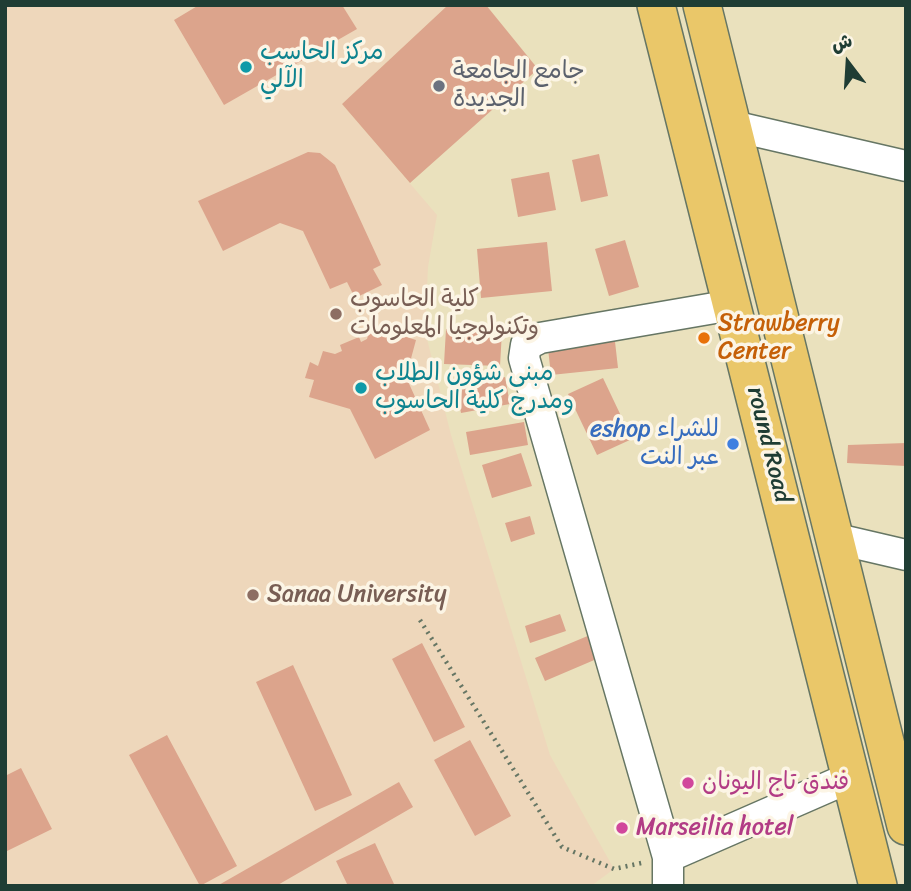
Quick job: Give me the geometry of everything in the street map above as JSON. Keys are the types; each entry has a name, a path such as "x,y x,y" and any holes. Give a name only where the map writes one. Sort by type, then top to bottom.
{"main road":[{"name":"round Road","path":"656,5 878,886"},
{"name":"round Road","path":"702,5 833,538 900,780 906,826"}],"street":[{"path":"733,126 906,166"},
{"path":"732,305 540,338 526,345 524,358 668,871 851,777"},
{"path":"833,538 906,555"}],"path":[{"path":"420,620 562,847 614,869 668,871"}],"shaded area":[{"name":"Sanaa University","path":"5,5 448,5 342,104 437,215 428,267 425,331 451,435 550,755 614,869 591,886 5,886"}],"building":[{"name":"مركز الحاسب الآلي","path":"199,5 342,5 357,29 224,105 174,20"},
{"name":"جامع الجامعة الجديدة","path":"448,5 486,5 538,69 410,183 342,104"},
{"name":"كلية الحاسوب وتكنولوجيا المعلومات","path":"308,152 320,153 335,165 381,265 373,269 382,285 355,298 347,282 330,289 303,231 280,223 223,251 198,201"},
{"path":"599,154 608,196 581,202 572,160"},
{"path":"549,172 556,210 518,217 511,179"},
{"path":"625,240 639,287 609,296 595,249"},
{"path":"547,242 552,291 481,298 477,249"},
{"name":"مبنى شؤون الطلاب ومدرج كلية الحاسوب","path":"388,323 401,328 400,335 416,340 406,377 430,430 375,459 350,409 309,397 314,380 305,378 310,362 318,366 323,351 335,354 342,351 340,345 359,337 361,342 367,339 371,325 386,330"},
{"path":"613,324 618,368 551,375 546,331"},
{"path":"446,329 502,331 500,366 444,364"},
{"path":"505,377 510,404 461,413 456,387"},
{"path":"603,378 632,439 597,455 568,394"},
{"path":"524,422 528,445 470,455 466,432"},
{"path":"906,443 906,466 847,463 848,445"},
{"path":"521,453 532,486 492,498 482,465"},
{"path":"530,516 535,534 511,542 505,523"},
{"path":"560,614 566,631 530,643 525,626"},
{"path":"590,635 599,658 545,681 535,658"},
{"path":"422,643 465,727 434,742 392,659"},
{"path":"293,665 352,795 315,811 256,682"},
{"path":"167,735 237,866 200,886 129,755"},
{"path":"470,740 511,816 475,836 434,760"},
{"path":"21,768 52,829 5,852 5,776"},
{"path":"399,782 413,807 276,886 217,886"},
{"path":"375,843 394,884 348,886 336,861"}],"place":[{"name":"مركز الحاسب الآلي","path":"246,67"},
{"name":"جامع الجامعة الجديدة","path":"439,86"},
{"name":"كلية الحاسوب وتكنولوجيا المعلومات","path":"336,314"},
{"name":"Strawberry Center","path":"704,338"},
{"name":"مبنى شؤون الطلاب ومدرج كلية الحاسوب","path":"361,388"},
{"name":"eshop للشراء عبر النت","path":"733,444"},
{"name":"Sanaa University","path":"253,595"},
{"name":"فندق تاج اليونان","path":"688,783"},
{"name":"Marseilia hotel","path":"622,828"}]}
